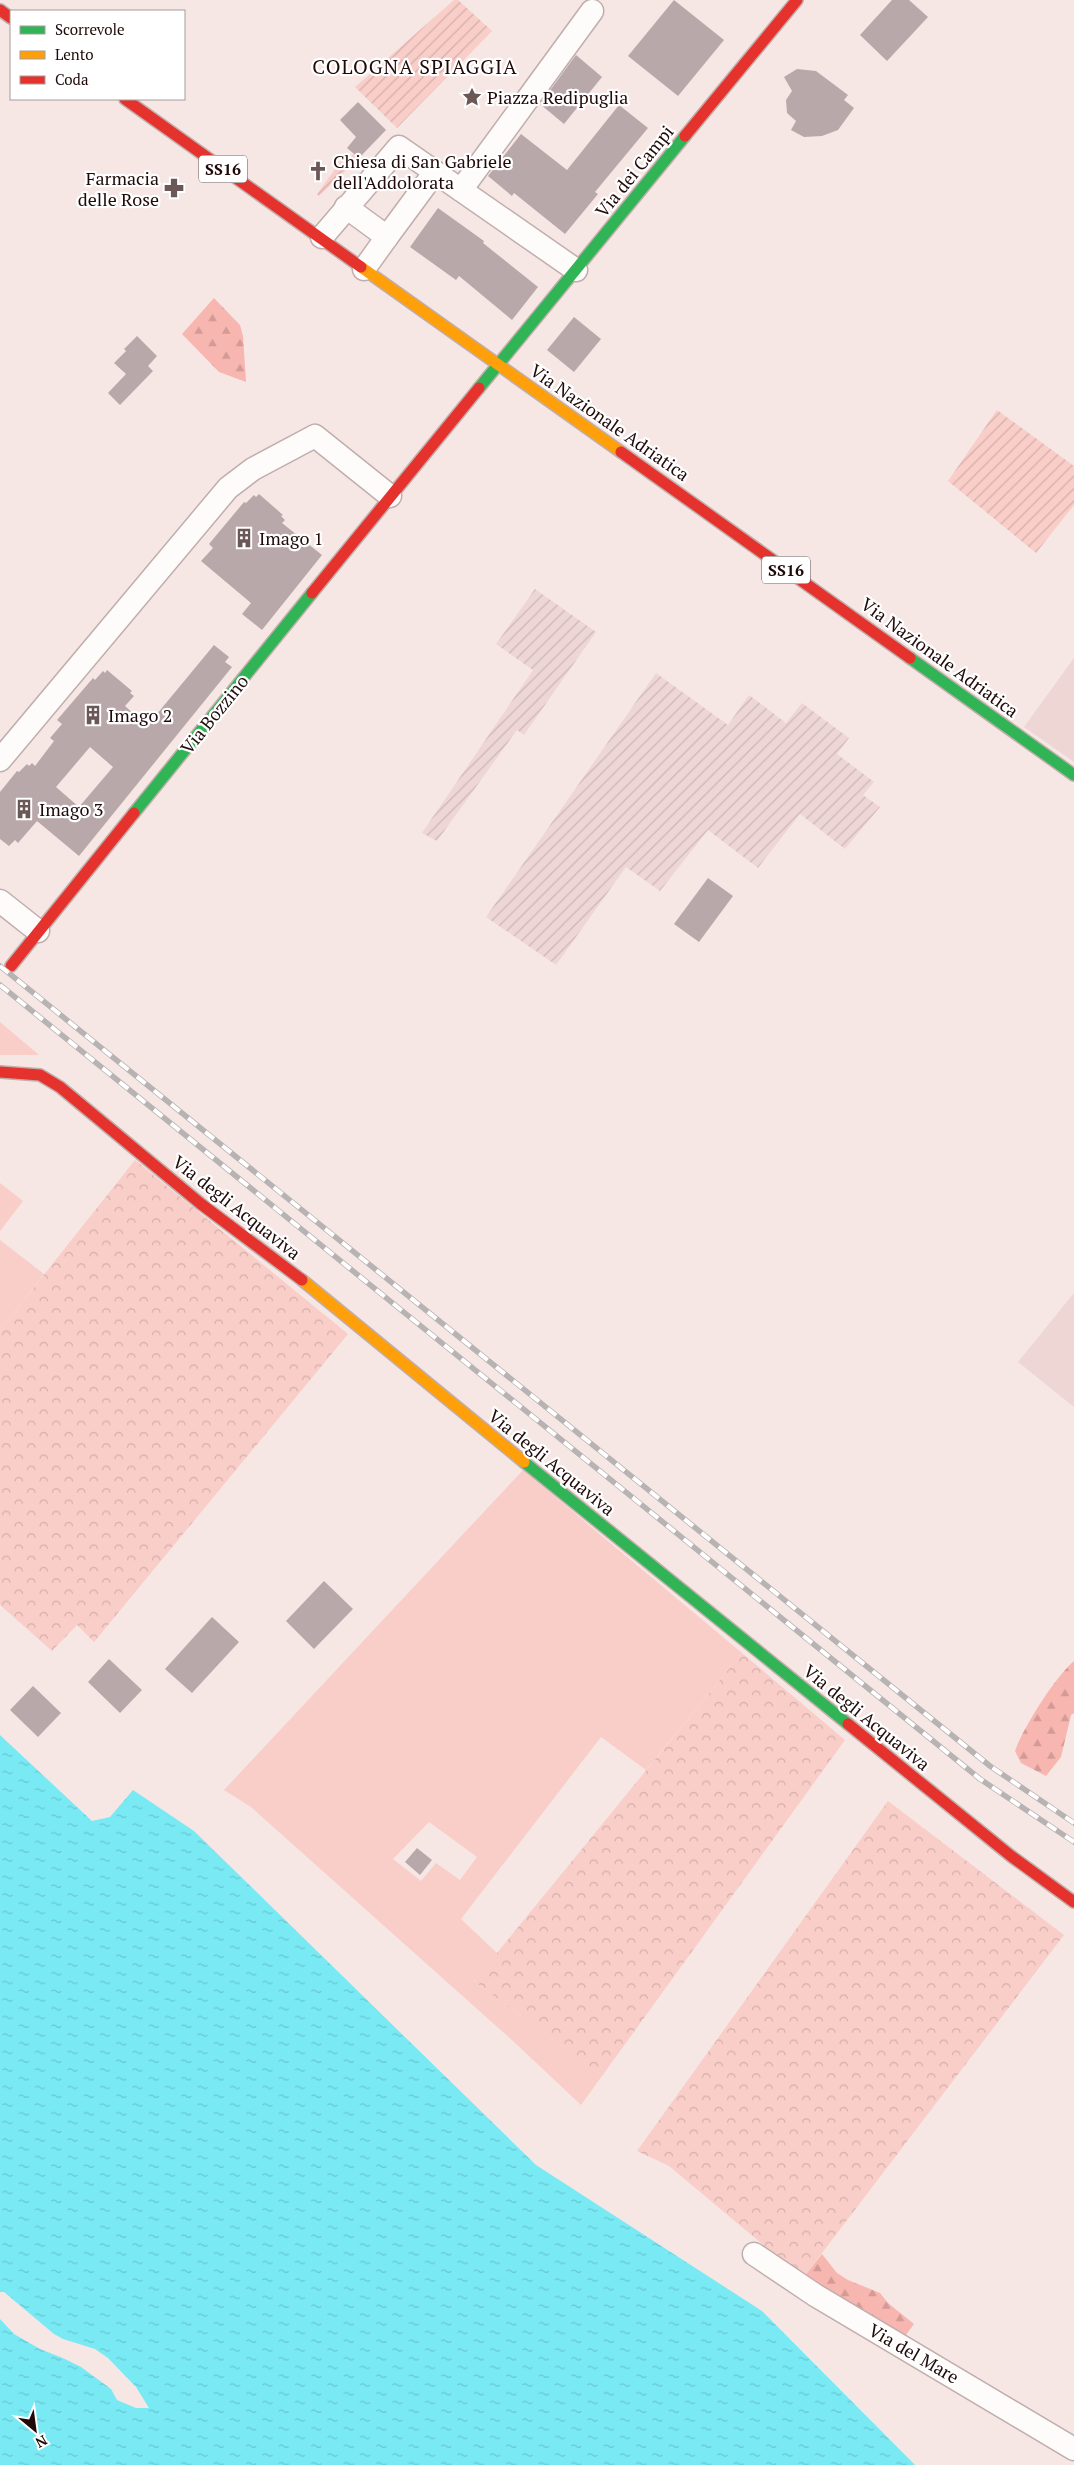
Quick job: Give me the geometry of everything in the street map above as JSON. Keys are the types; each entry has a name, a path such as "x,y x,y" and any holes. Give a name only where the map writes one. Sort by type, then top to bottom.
{"street":[{"name":"Via dei Campi","path":"498,365 797,0"},
{"path":"461,190 592,11"},
{"name":"Via Nazionale Adriatica","path":"126,100 1074,775"},
{"path":"322,238 346,207 400,147 576,270"},
{"path":"364,269 436,172"},
{"path":"346,207 387,237"},
{"name":"Via Bozzino","path":"11,966 498,365"},
{"path":"0,760 228,488 253,469 315,436 390,496"},
{"path":"0,901 38,931"},
{"name":"Via degli Acquaviva","path":"0,1072 40,1075 60,1087 201,1204 286,1266 616,1537 1003,1850 1074,1902"},
{"name":"Via del Mare","path":"754,2254 815,2295 1074,2449"}],"shaded area":[{"path":"535,589 596,632 524,735 517,730 437,841 422,833 533,670 496,644"},
{"path":"1074,658 1074,762 1024,727"},
{"path":"656,673 728,725 749,695 786,723 802,703 849,738 837,754 874,782 863,795 880,807 845,849 800,814 758,868 708,830 660,891 626,867 556,965 486,917"},
{"path":"1074,1293 1074,1407 1018,1362"}],"green space":[{"path":"454,0 458,0 492,31 397,128 355,87"},
{"path":"354,153 359,158 319,196 317,194 343,158 348,161"},
{"path":"214,298 240,325 243,336 246,382 219,372 182,334"},
{"path":"997,410 1074,466 1074,505 1036,553 948,481"},
{"path":"0,1022 39,1055 0,1055"},
{"path":"135,1160 348,1334 94,1642 77,1625 52,1651 0,1605 0,1330"},
{"path":"0,1183 23,1201 0,1231"},
{"path":"0,1240 44,1274 0,1330"},
{"path":"523,1470 742,1653 646,1770 601,1737 461,1919 497,1953 474,1981 602,2076 581,2105 513,2041 251,1807 224,1790","holes":["429,1822 477,1857 460,1880 436,1863 421,1881 393,1859"]},
{"path":"742,1653 845,1740 602,2076 474,1981"},
{"path":"1074,1661 1074,1713 1071,1715 1061,1757 1046,1776 1021,1763 1015,1751 1040,1703"},
{"path":"888,1801 1064,1935 803,2278 669,2166 637,2151"},
{"path":"822,2254 837,2273 848,2280 880,2293 888,2303 914,2324 900,2343 803,2278"}],"water":[{"path":"0,1735 92,1821 110,1817 133,1790 194,1831 536,2165 762,2311 915,2465 0,2465"}],"pier":[{"path":"0,2292 4,2292 54,2334 63,2339 95,2349 108,2358 136,2387 149,2408 136,2408 117,2400 111,2389 81,2367 40,2349 14,2334 0,2319"}],"building":[{"path":"674,0 724,40 678,96 628,56"},
{"path":"892,0 909,0 928,17 887,61 860,35"},
{"path":"576,55 602,77 564,124 540,104"},
{"path":"797,69 816,71 848,95 844,100 854,108 838,130 822,136 804,137 791,130 796,121 787,113 786,100 792,91 784,77"},
{"path":"358,102 386,130 359,158 347,148 356,137 340,120"},
{"path":"619,105 648,128 595,192 598,194 565,234 514,193 512,196 488,176 521,134 567,170"},
{"path":"438,208 484,241 483,243 538,287 512,320 459,276 456,280 410,247"},
{"path":"574,317 601,339 574,372 547,350"},
{"path":"137,336 157,356 148,366 153,371 120,405 108,393 126,374 114,363"},
{"path":"259,494 283,515 281,516 285,520 282,523 322,555 262,630 242,614 251,603 201,561 213,548 209,544 244,502 246,503 254,495 256,497"},
{"path":"214,645 229,657 225,662 232,667 79,856 37,821 18,843 15,840 9,846 0,839 0,792 17,771 19,772 27,764 29,766 32,763 35,766 54,741 50,738 62,724 57,720 93,678 95,680 103,671 105,673 107,670 132,691 130,693 134,696 125,706 147,726","holes":["90,747 113,767 79,807 56,787"]},
{"path":"708,878 733,896 699,942 674,924"},
{"path":"324,1581 353,1609 314,1649 286,1621"},
{"path":"212,1617 239,1642 192,1693 165,1669"},
{"path":"109,1659 142,1690 120,1713 88,1682"},
{"path":"33,1686 61,1713 38,1737 10,1710"},
{"path":"417,1848 432,1860 420,1875 405,1862"}],"railway":[{"path":"0,966 990,1766 1074,1823"},
{"path":"0,985 980,1779 1074,1842"}],"traffic: fast":[{"path":"479,388 685,136"},
{"path":"134,813 312,593"},
{"path":"910,658 1074,775"},
{"path":"524,1462 848,1724"}],"traffic: slow":[{"path":"361,267 621,452"},
{"path":"302,1280 524,1462"}],"traffic: jam":[{"path":"685,136 797,0"},
{"path":"0,10 10,17"},
{"path":"126,100 361,267"},
{"path":"312,593 479,388"},
{"path":"621,452 910,658"},
{"path":"11,966 134,813"},
{"path":"0,1072 40,1075 60,1087 201,1204 302,1280"},
{"path":"848,1724 1011,1856 1074,1902"}],"place":[{"name":"Piazza Redipuglia","path":"472,97"},
{"name":"Chiesa di San Gabriele dell'Addolorata","path":"318,171"},
{"name":"Farmacia delle Rose","path":"174,188"},
{"name":"Imago 1","path":"244,538"},
{"name":"Imago 2","path":"93,715"},
{"name":"Imago 3","path":"24,809"}],"district":[{"name":"COLOGNA SPIAGGIA","path":"415,66"}]}
